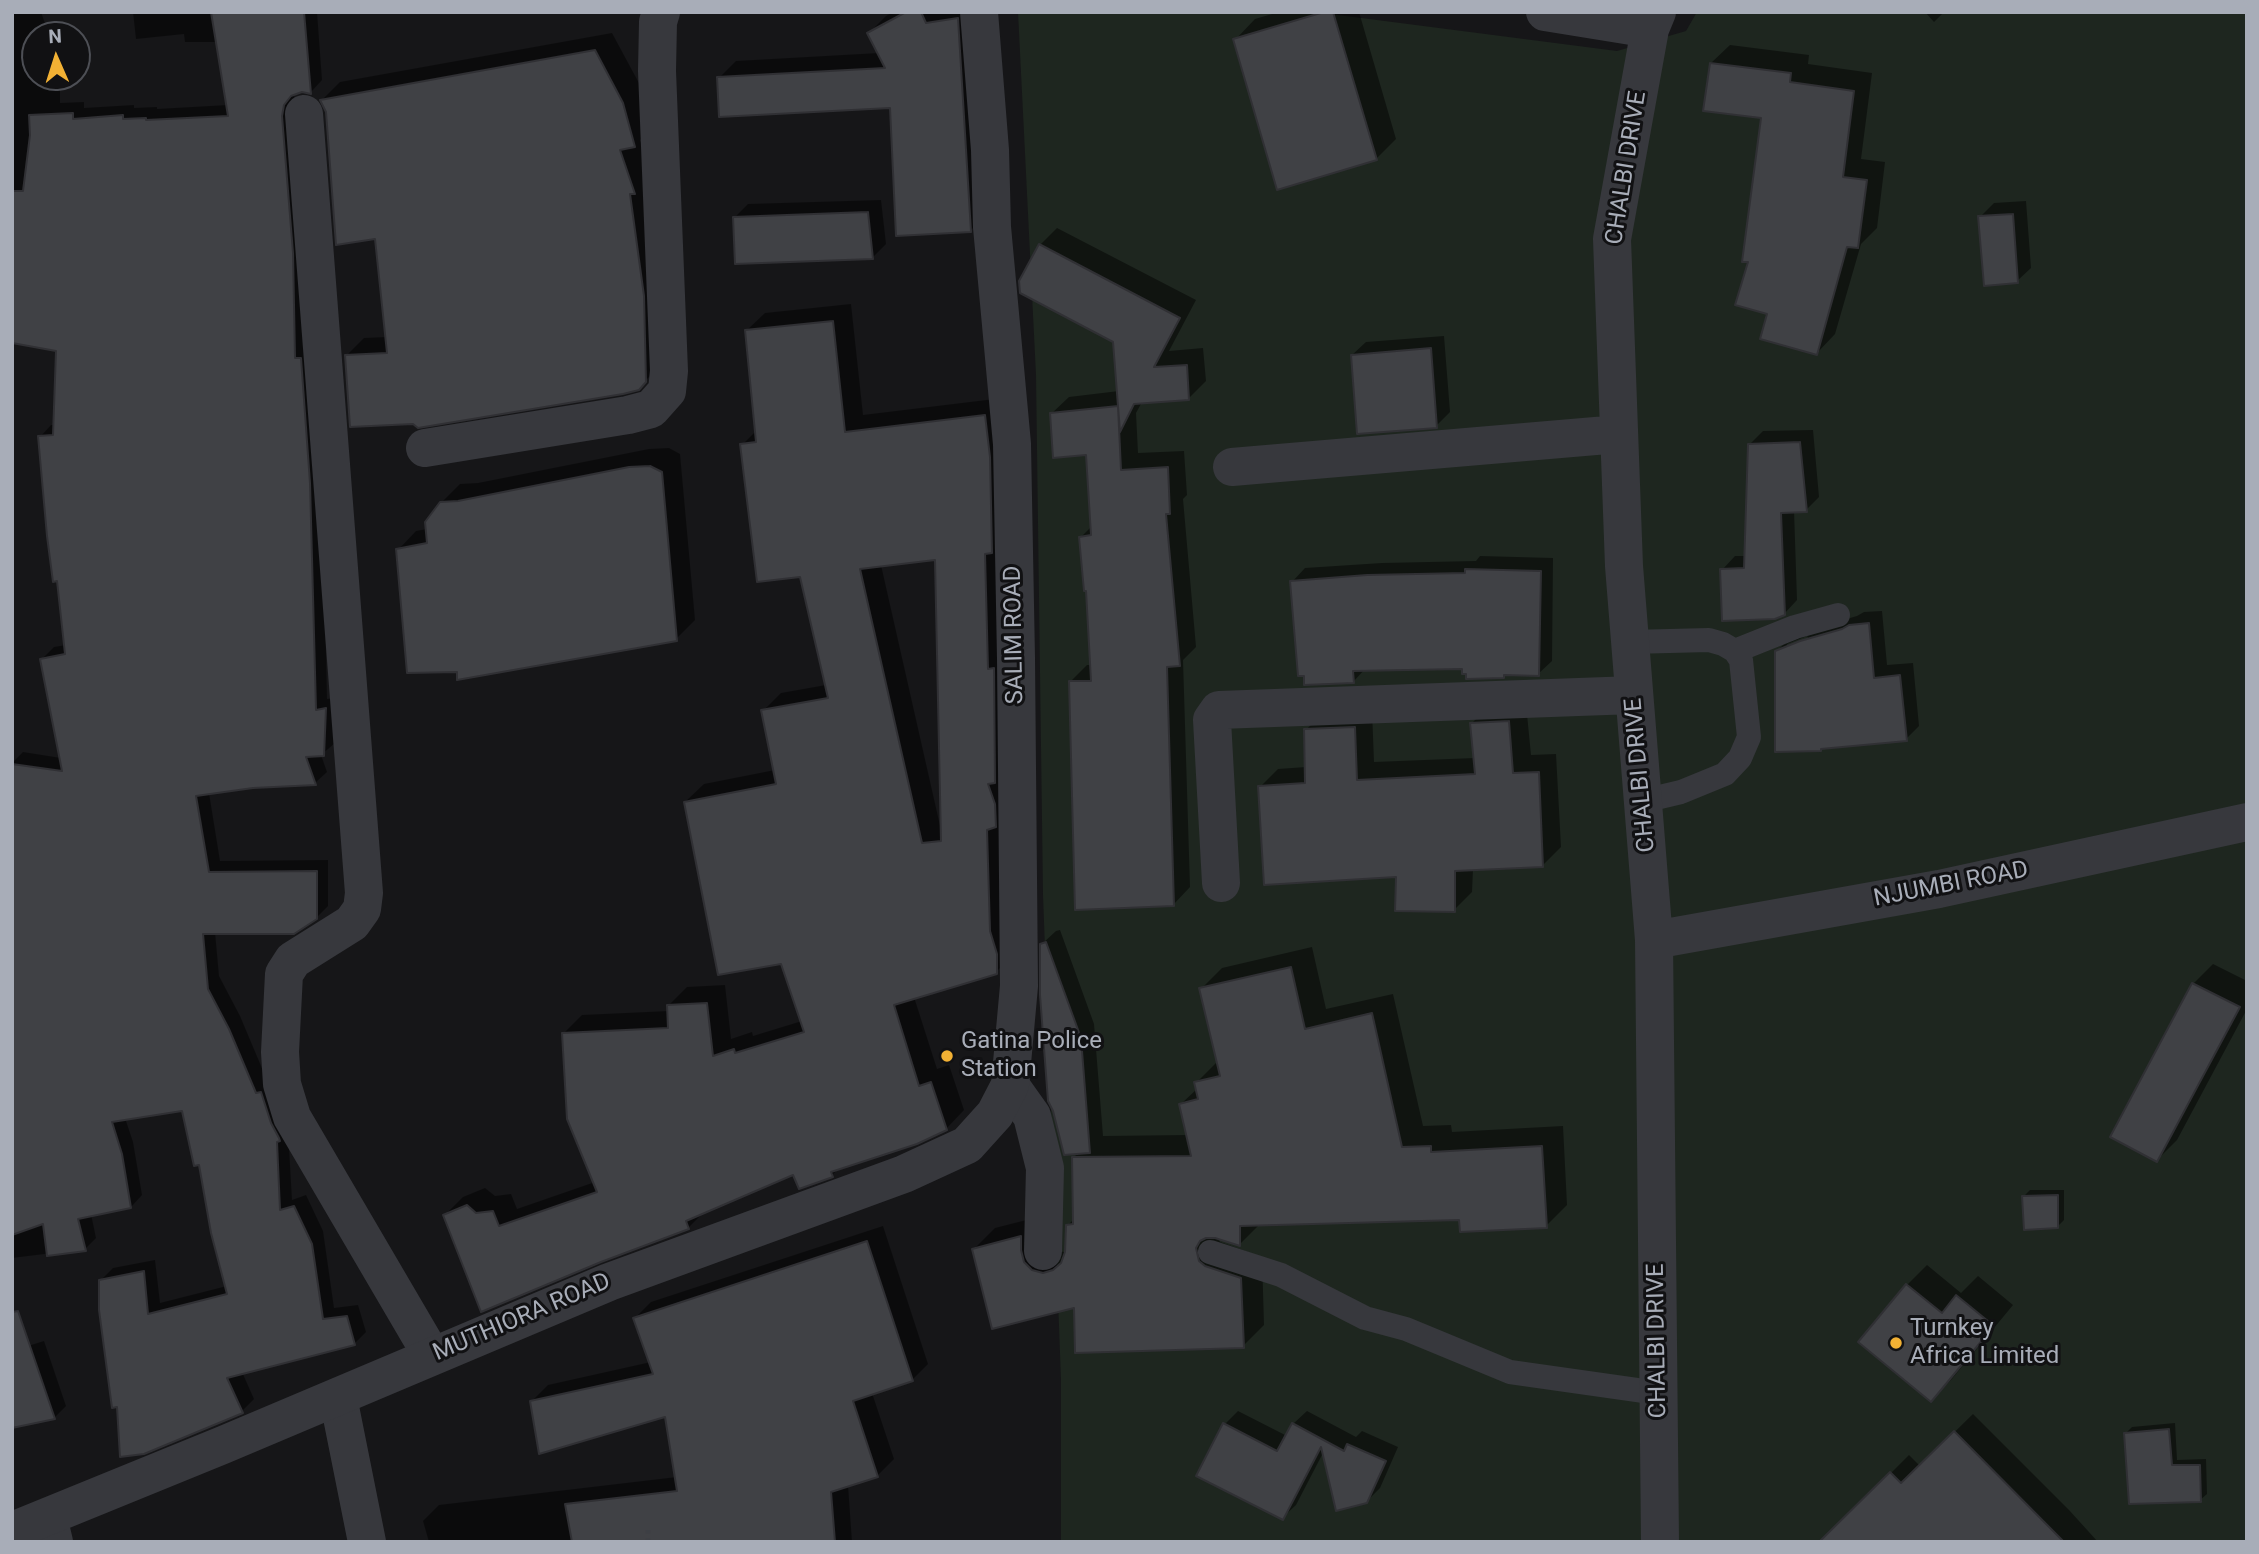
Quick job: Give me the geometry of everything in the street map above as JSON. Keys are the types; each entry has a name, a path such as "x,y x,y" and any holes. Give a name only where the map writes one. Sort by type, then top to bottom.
{"street":[{"path":"425,448 628,415 651,409 667,391 669,371 657,71 658,22 661,12"},
{"name":"SALIM ROAD","path":"979,12 990,150 992,227 1012,444 1019,986 1010,1085"},
{"path":"1545,12 1653,21"},
{"name":"CHALBI DRIVE","path":"1653,21 1612,239 1624,566 1654,940 1660,1542"},
{"path":"304,114 364,893 362,909 352,923 293,960 284,974 280,1052 282,1084 292,1117 432,1356"},
{"path":"1232,467 1619,434"},
{"path":"1221,883 1212,720 1219,710 1634,695"},
{"name":"NJUMBI ROAD","path":"1654,940 1939,889 2247,822"},
{"path":"1010,1085 1032,1116 1045,1168 1043,1251"},
{"name":"MUTHIORA ROAD","path":"12,1531 51,1529 338,1397 609,1282 904,1174 967,1145 995,1114 1010,1085"},
{"path":"338,1397 367,1542"}],"lane":[{"path":"1735,651 1795,627 1839,615"},
{"path":"1630,642 1709,640 1735,651 1741,660 1749,737 1740,758 1725,774 1681,792 1643,801"},
{"path":"1210,1252 1281,1275 1365,1318 1406,1329 1510,1372 1658,1393"}],"path":[{"path":"648,1528 648,1542"}],"shaded area":[{"path":"1018,12 1315,12 1617,51 1686,31 1697,12 2247,12 2247,1542 1061,1542 1061,1380 1043,895 1036,375"}],"building":[{"path":"211,12 304,12 311,94 302,92 291,96 284,105 282,116 293,253 295,358 301,358 310,483 316,710 326,708 324,756 306,757 316,785 253,788 196,796 209,872 317,871 317,919 294,934 203,934 208,989 229,1029 256,1093 261,1092 279,1138 280,1210 294,1206 312,1244 323,1319 347,1316 355,1345 227,1378 243,1413 144,1454 120,1457 117,1407 112,1408 99,1310 99,1280 144,1271 148,1314 227,1294 211,1233 199,1165 194,1166 182,1111 112,1122 122,1154 131,1208 78,1219 86,1251 47,1256 43,1224 12,1235 12,764 62,771 40,659 65,654 57,581 53,582 47,536 38,436 53,435 56,351 12,343 12,191 23,191 30,135 29,115 73,113 73,119 123,115 123,119 146,120 228,116"},
{"path":"906,12 921,12 926,23 958,18 971,232 896,236 890,108 719,117 717,77 885,68 867,33"},
{"path":"1324,12 1333,12 1377,160 1277,190 1233,39"},
{"path":"595,50 623,103 635,147 620,150 635,194 630,194 644,296 646,382 639,390 623,394 418,428 413,424 350,427 345,355 387,353 375,239 336,245 326,112 320,100"},
{"path":"1710,63 1791,73 1790,82 1854,91 1843,177 1867,180 1858,248 1847,247 1817,355 1760,339 1767,314 1735,305 1748,262 1742,262 1761,118 1703,111"},
{"path":"868,212 873,259 735,264 733,217"},
{"path":"2013,214 2018,283 1984,286 1978,216"},
{"path":"1039,244 1180,318 1154,367 1187,365 1189,400 1134,404 1120,432 1113,342 1020,293 1019,281"},
{"path":"833,321 845,432 985,415 990,457 992,553 985,554 988,669 994,668 995,783 988,784 995,804 996,827 987,830 990,931 997,954 997,974 894,1005 919,1086 931,1082 947,1130 917,1144 831,1172 833,1177 799,1189 793,1175 686,1221 689,1229 481,1312 443,1215 467,1205 476,1213 493,1211 499,1226 597,1192 567,1119 562,1033 668,1028 667,1005 707,1003 713,1056 734,1049 735,1053 804,1032 781,964 718,975 684,802 776,784 761,710 828,698 800,577 757,582 740,444 756,442 745,330","holes":["935,560 941,841 922,843 860,569"]},
{"path":"1431,348 1437,428 1357,434 1351,355"},
{"path":"1118,406 1121,470 1168,467 1170,514 1166,514 1180,666 1167,667 1174,906 1075,910 1069,681 1091,681 1086,591 1079,537 1091,535 1086,455 1053,458 1050,413"},
{"path":"1800,442 1807,512 1781,513 1785,615 1775,619 1722,621 1720,569 1744,568 1748,444"},
{"path":"650,466 662,472 677,641 457,680 457,672 407,673 396,549 427,543 425,522 440,502 458,501 629,467"},
{"path":"1465,569 1541,571 1539,676 1504,675 1504,678 1466,679 1462,669 1353,671 1354,683 1304,685 1304,676 1298,676 1290,581 1367,575 1465,573"},
{"path":"1869,623 1874,678 1900,675 1907,741 1821,751 1775,752 1775,651 1849,625"},
{"path":"1509,721 1513,773 1539,772 1543,867 1455,871 1455,912 1395,911 1396,877 1264,885 1258,786 1305,783 1304,729 1355,727 1357,780 1475,774 1470,723"},
{"path":"1046,942 1081,1038 1090,1153 1064,1155 1048,1101 1040,995 1040,944"},
{"path":"1291,967 1305,1029 1372,1013 1402,1147 1431,1146 1431,1152 1542,1146 1547,1228 1460,1232 1459,1220 1240,1226 1240,1246 1206,1238 1200,1241 1196,1248 1199,1261 1205,1266 1241,1278 1244,1348 1075,1353 1074,1308 992,1329 972,1249 1021,1236 1024,1262 1032,1270 1043,1273 1053,1270 1061,1263 1065,1252 1066,1225 1073,1224 1072,1157 1191,1156 1179,1104 1198,1099 1194,1082 1220,1076 1199,988"},
{"path":"2192,983 2240,1007 2157,1162 2110,1137"},
{"path":"2058,1195 2058,1228 2024,1230 2022,1196"},
{"path":"867,1241 913,1381 853,1401 878,1477 831,1492 835,1542 572,1542 565,1504 677,1491 665,1417 539,1454 530,1401 653,1374 633,1318"},
{"path":"1906,1284 1942,1313 1956,1295 1994,1326 1931,1402 1858,1342"},
{"path":"18,1311 55,1419 12,1428 12,1312"},
{"path":"1223,1423 1277,1451 1292,1423 1344,1451 1347,1444 1386,1461 1367,1503 1336,1511 1321,1447 1283,1520 1196,1476"},
{"path":"2169,1429 2172,1465 2200,1465 2201,1502 2129,1504 2124,1433"},
{"path":"1954,1431 2064,1542 1819,1542 1890,1472 1901,1483"}],"place":[{"name":"Gatina Police Station","path":"947,1056"},
{"name":"Turnkey Africa Limited","path":"1896,1343"}]}
